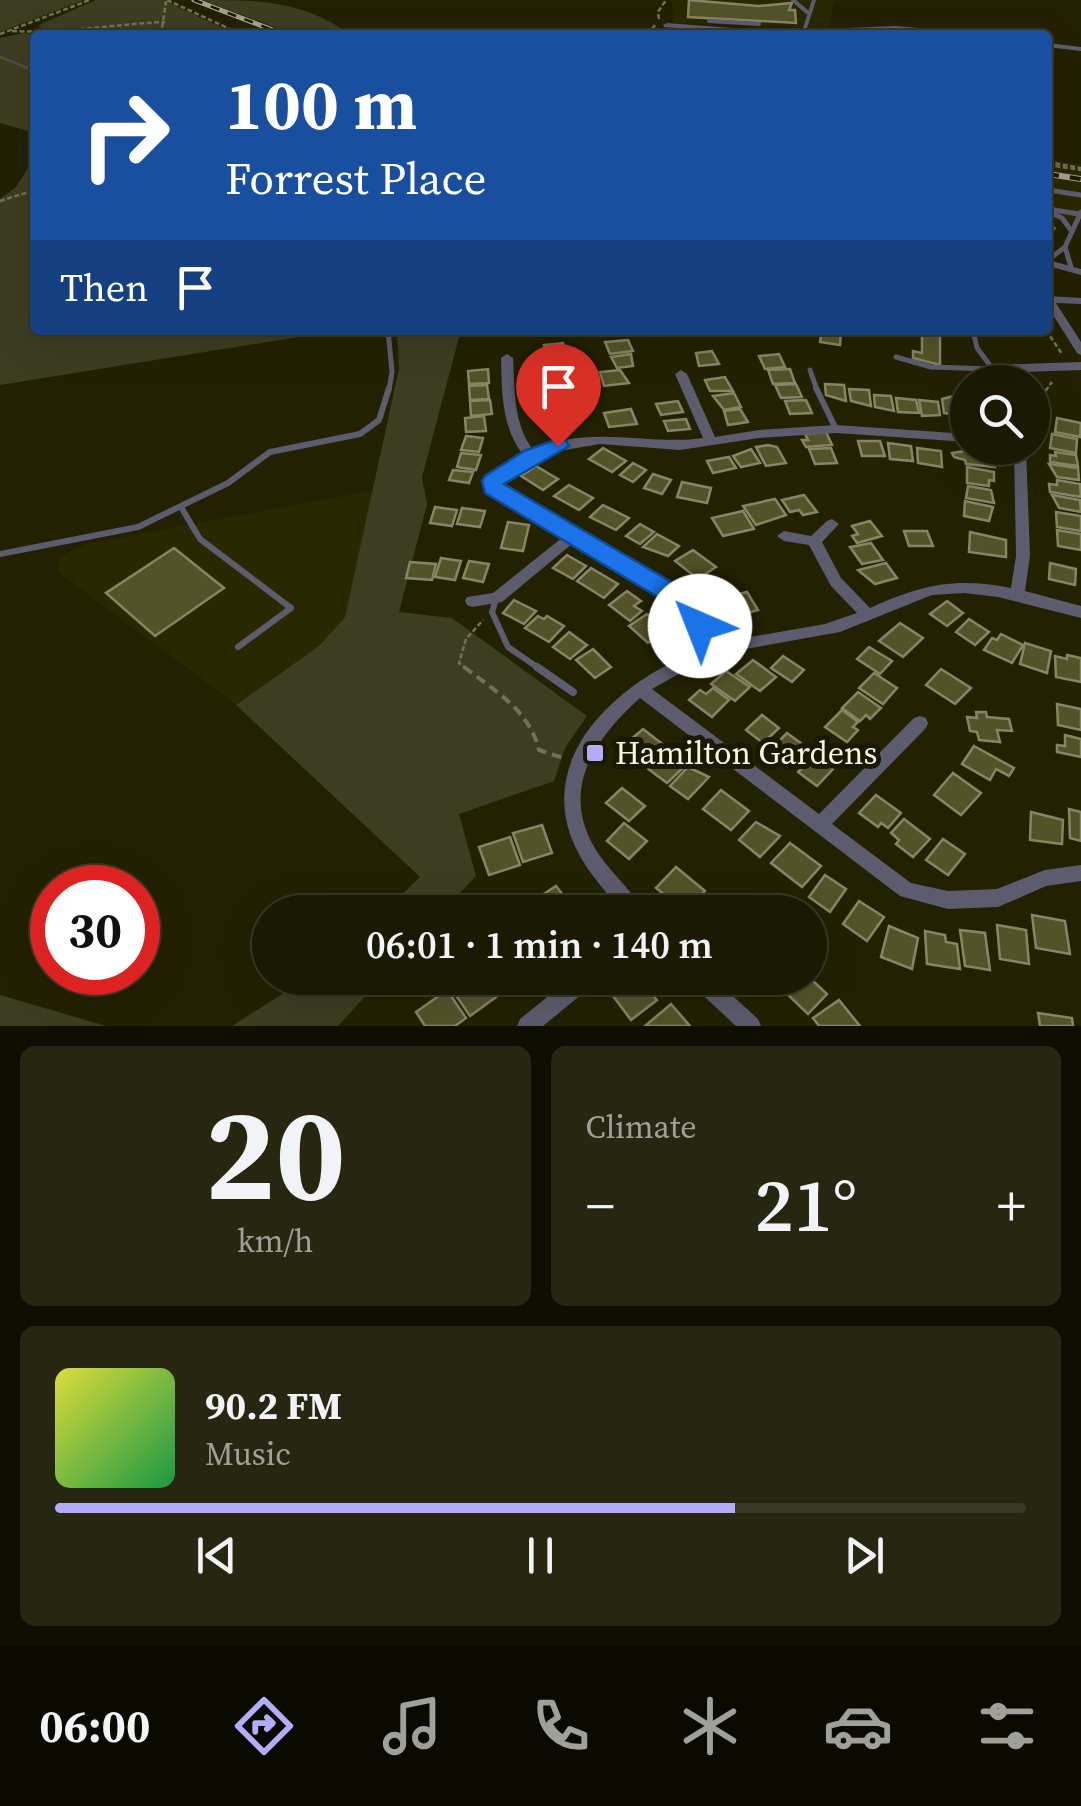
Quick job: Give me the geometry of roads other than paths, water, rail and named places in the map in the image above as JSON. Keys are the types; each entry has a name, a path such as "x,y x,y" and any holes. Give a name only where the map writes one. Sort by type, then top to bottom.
{"street":[{"path":"660,30 664,22 782,30"},
{"path":"852,30 918,30"},
{"path":"1052,45 1081,49"},
{"path":"1052,299 1079,302"},
{"path":"1064,322 1079,302"},
{"path":"1052,305 1081,350"},
{"path":"507,358 514,426 518,440 531,456"},
{"path":"1050,367 1077,367"},
{"path":"680,374 711,442"},
{"path":"718,649 682,604 664,590 493,488 493,481 531,456 558,446 600,440 662,446 836,428 950,437"},
{"path":"1016,595 1023,556 1020,465"},
{"path":"814,541 832,524"},
{"path":"784,536 814,541"},
{"path":"472,602 494,605 572,537"},
{"path":"814,541 836,582 867,614"},
{"path":"620,895 589,859 577,830 571,799 579,764 593,734 640,689 718,649 841,626 910,594 944,588 981,588 1081,612"},
{"path":"640,689 906,890 948,900 998,898 1044,878 1081,873"},
{"path":"820,825 920,723"},
{"path":"527,1026 565,995"},
{"path":"718,995 751,1026"}],"lane":[{"path":"792,0 804,6 808,14"},
{"path":"808,30 814,0"},
{"path":"709,21 741,27 758,24"},
{"path":"1052,191 1081,195"},
{"path":"1052,259 1065,248 1080,212 1080,197 1073,194"},
{"path":"1052,210 1080,212"},
{"path":"1052,212 1070,229"},
{"path":"1065,248 1076,270"},
{"path":"0,554 138,527 228,484 270,452 292,445 349,438 371,428 379,420 388,395 392,372 388,335"},
{"path":"974,335 977,348 990,365"},
{"path":"896,357 931,367 950,367"},
{"path":"810,370 836,428"},
{"path":"180,506 200,539 291,608 238,647"},
{"path":"494,605 508,647 573,692"}],"waterway":[{"path":"0,57 30,69"}],"railway":[{"path":"194,0 273,30"},
{"path":"1052,175 1081,179"}],"place":[{"name":"Hamilton Gardens","path":"595,753"}]}
